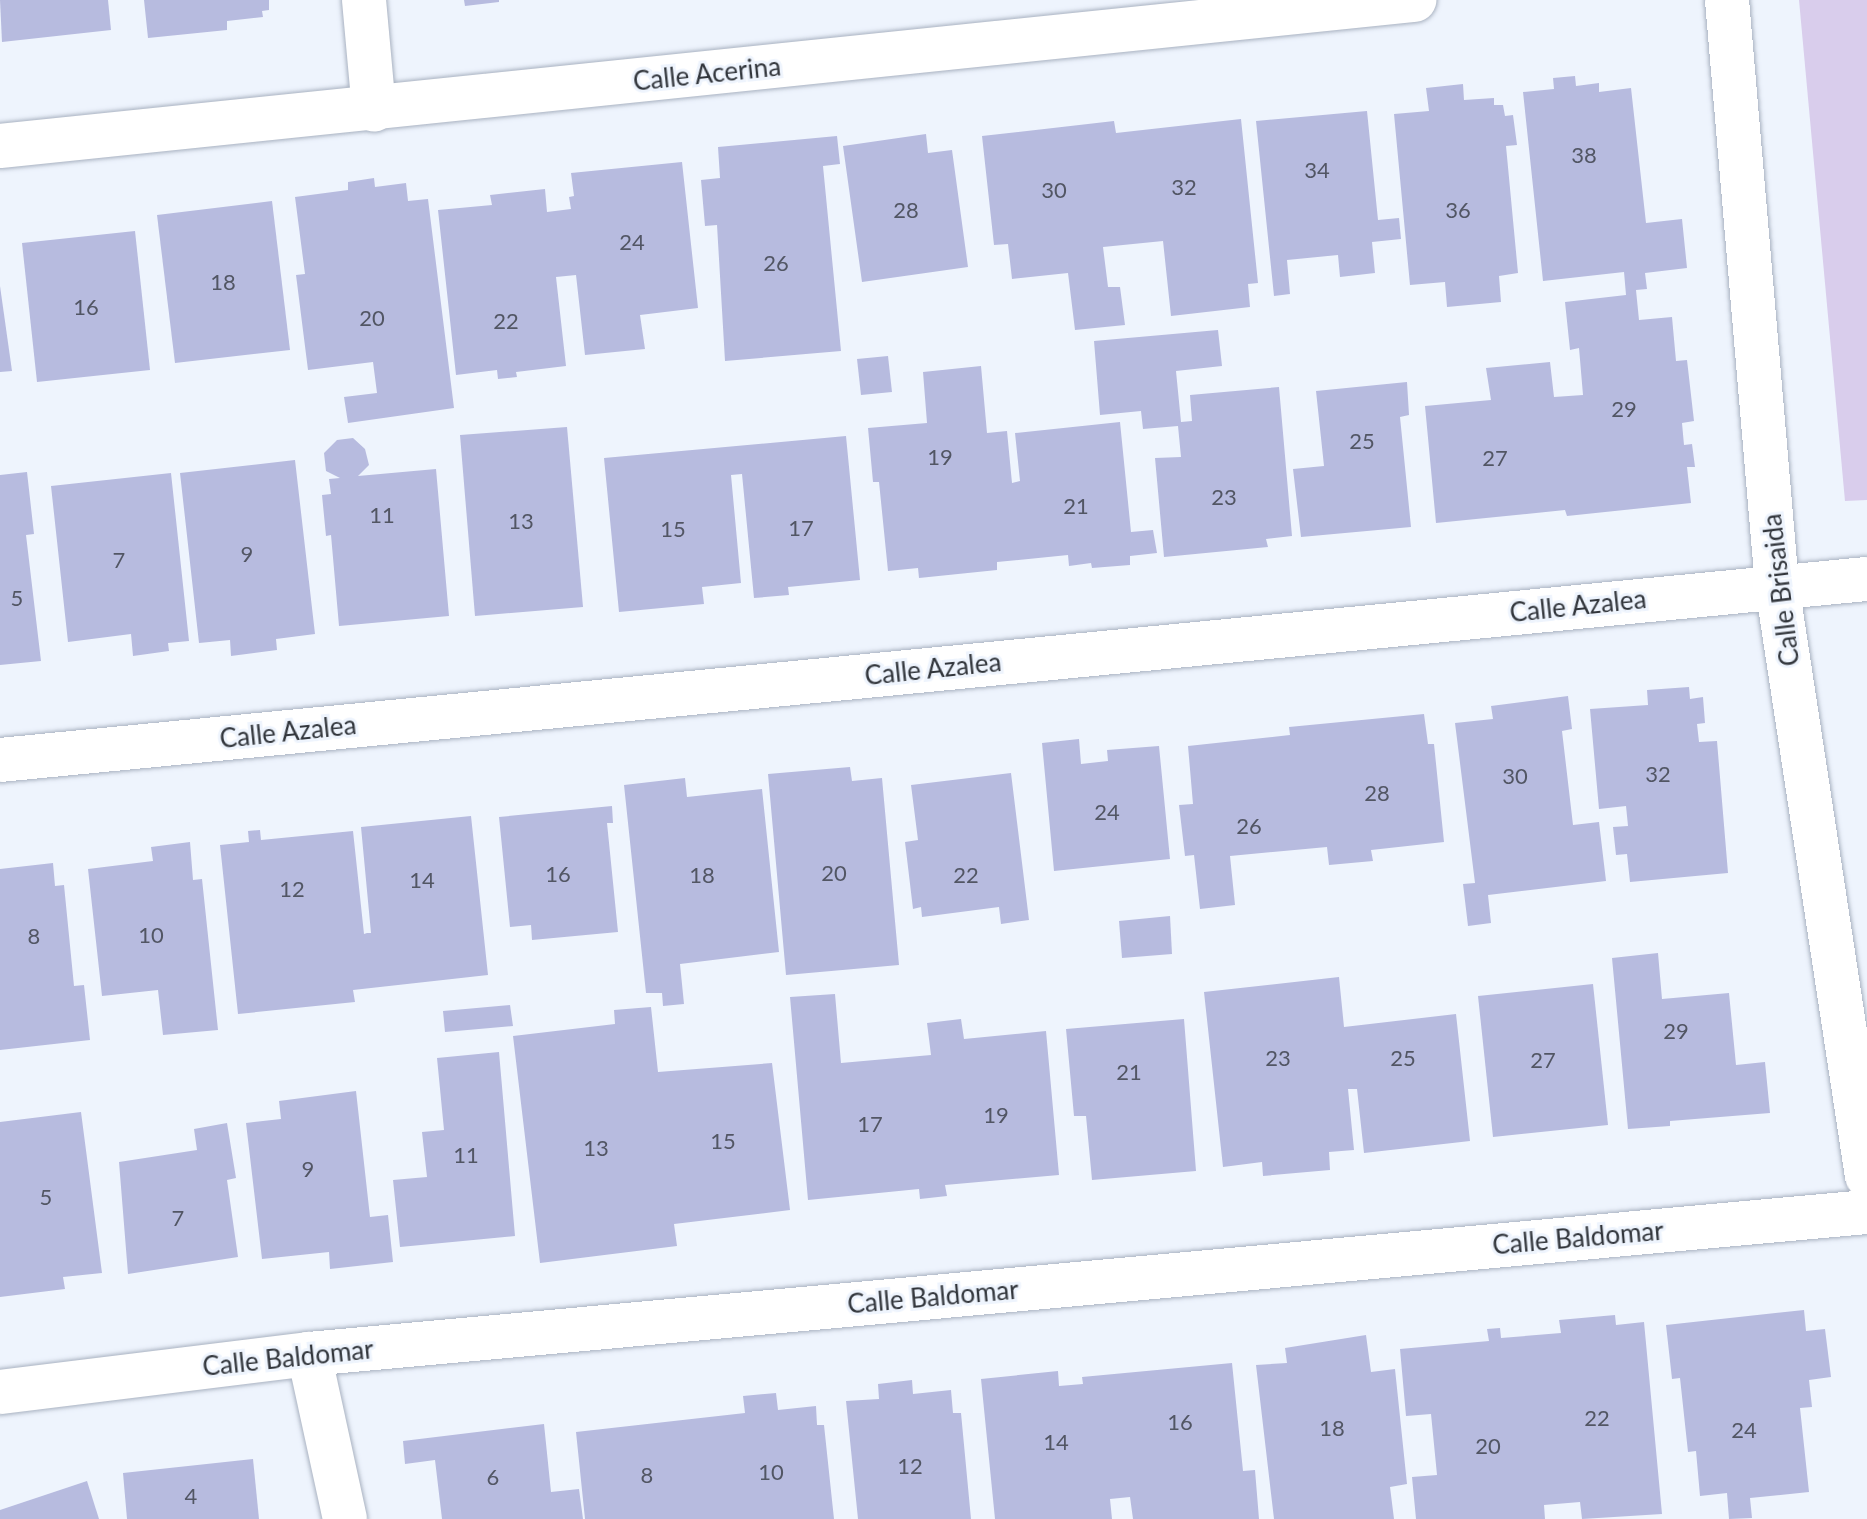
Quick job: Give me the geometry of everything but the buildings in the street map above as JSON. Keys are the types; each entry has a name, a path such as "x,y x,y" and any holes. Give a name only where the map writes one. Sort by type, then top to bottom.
{"street":[{"path":"364,0 374,110"},
{"name":"Calle Acerina","path":"0,146 374,110 1414,0"},
{"name":"Calle Brisaida","path":"1727,0 1777,586 1867,1176"},
{"name":"Calle Azalea","path":"0,760 1867,579"},
{"name":"Calle Baldomar","path":"0,1392 309,1354 1867,1212"},
{"path":"309,1354 345,1519"}],"shaded area":[{"path":"1799,0 1867,0 1867,500 1845,501"}]}
